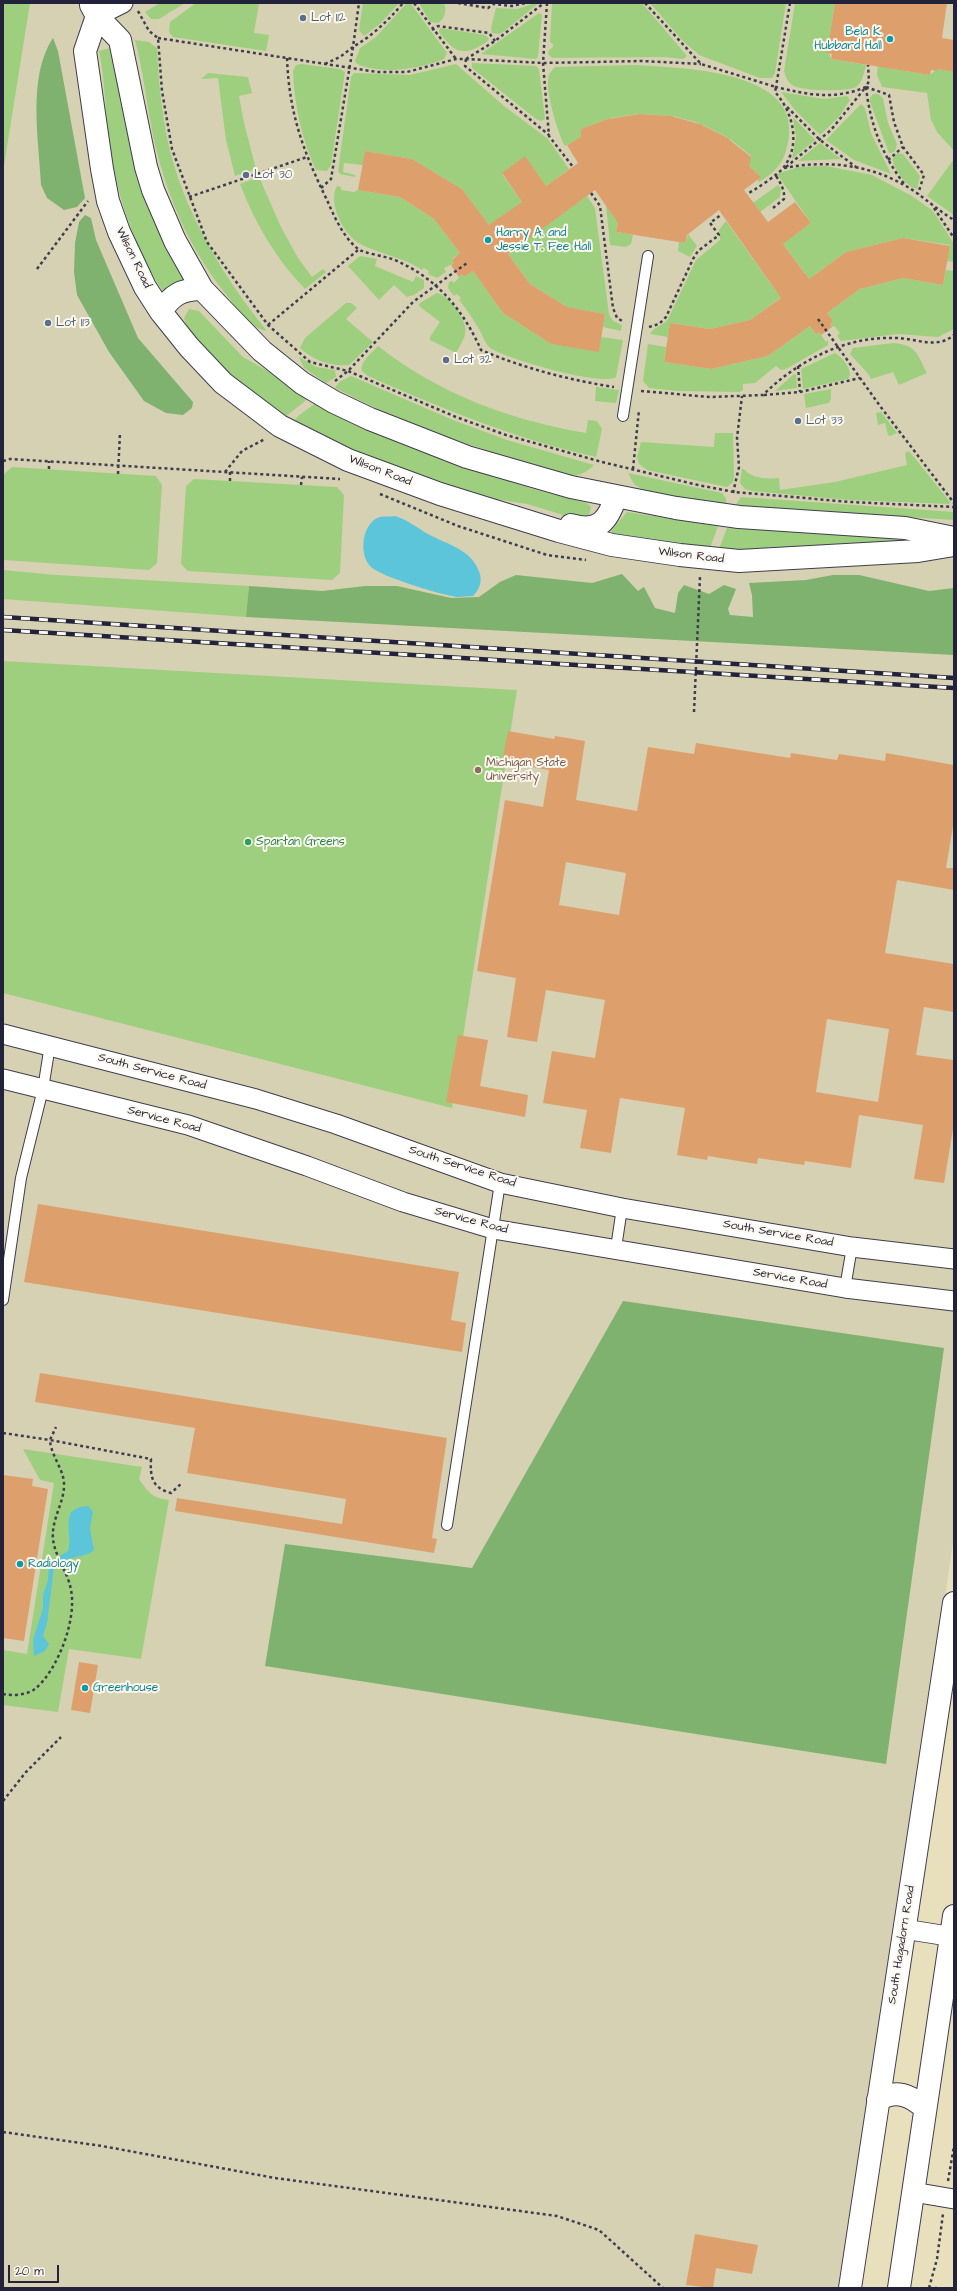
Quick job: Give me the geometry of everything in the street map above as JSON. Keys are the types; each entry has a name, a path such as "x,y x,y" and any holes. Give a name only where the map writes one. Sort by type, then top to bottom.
{"street":[{"path":"94,9 130,6"},
{"path":"94,9 120,40 127,64 140,143 153,190 175,241 202,289 262,351 302,383 334,402 467,457 571,487 676,508 739,517 905,528 954,538"},
{"name":"Wilson Road","path":"94,9 85,51 108,202 133,262 161,312 223,383 280,426 348,460 478,507 612,545 680,556 739,561 918,551 954,545"},
{"path":"161,312 167,302 178,293 188,289 202,289"},
{"path":"478,507 515,510 582,529 598,527 607,518 616,496"},
{"path":"3,1034 50,1045"},
{"name":"South Service Road","path":"50,1045 256,1099 336,1124 500,1183 622,1208 852,1247 954,1259"},
{"name":"Service Road","path":"3,1079 188,1125 307,1166 402,1202 493,1229 616,1248 845,1288 954,1301"},
{"name":"South Hagadorn Road","path":"850,2288 954,1602"},
{"path":"940,1692 944,1700 954,1712"},
{"path":"899,2288 953,1930 904,1929"},
{"path":"878,2100 888,2094 902,2094 912,2097 925,2108"},
{"path":"913,2192 950,2198"}],"lane":[{"path":"623,416 648,256"},
{"path":"3,1300 21,1178 43,1089 50,1045"},
{"path":"447,1525 500,1183"},
{"path":"616,1248 622,1208"},
{"path":"845,1288 852,1247"}],"path":[{"path":"321,188 331,179 359,3"},
{"path":"325,64 340,57 368,38 385,24 403,3"},
{"path":"414,3 432,30 456,59"},
{"path":"458,3 488,8 493,4 512,6 526,3"},
{"path":"544,3 495,40 466,59 465,66 549,136 573,166"},
{"path":"547,3 543,63 549,136"},
{"path":"645,3 700,64"},
{"path":"790,3 775,92 786,106 820,140 857,167"},
{"path":"130,6 149,31 158,38 377,72 407,72 456,59 543,63 599,61 700,64 776,87 820,96 845,94 866,87 889,96 894,122 903,147 924,175 918,194"},
{"path":"432,30 438,26 488,33 495,40"},
{"path":"158,38 162,90 172,149 207,242 268,325 310,362 348,371 456,417 506,436 633,469 734,492 851,502 954,507"},
{"path":"287,58 288,85 294,122 306,157 337,222 358,250 375,253 407,265 436,285 463,315 481,350 518,365 572,379 617,387 618,380"},
{"path":"747,194 820,140 844,116 869,81 868,65"},
{"path":"866,87 871,120 888,160 906,186"},
{"path":"784,168 792,150 793,141 792,121 786,106"},
{"path":"888,160 903,147"},
{"path":"189,197 306,157"},
{"path":"784,168 820,163 857,167 874,172 906,186 934,208 954,220"},
{"path":"773,208 784,199 785,194 783,187 775,174"},
{"path":"591,193 600,206 614,313 627,323"},
{"path":"37,269 90,199"},
{"path":"934,208 954,238"},
{"path":"646,334 647,327 659,324 666,317 698,251 719,235 710,223 722,214"},
{"path":"268,325 358,250"},
{"path":"348,371 413,302 467,263"},
{"path":"818,319 860,378 954,503"},
{"path":"764,395 781,377 798,365 817,355 863,341 896,338 924,343 947,341 954,334"},
{"path":"798,365 800,392"},
{"path":"627,389 710,397 764,395 800,392 860,378"},
{"path":"640,391 640,398"},
{"path":"734,492 739,467 738,438 742,396"},
{"path":"633,469 640,404"},
{"path":"118,474 120,433"},
{"path":"3,461 10,459 50,461 343,479"},
{"path":"49,470 50,461"},
{"path":"230,472 230,481"},
{"path":"301,485 302,477"},
{"path":"379,494 458,526 548,555 593,561"},
{"path":"692,575 700,576 694,712"},
{"path":"3,1694 13,1696 34,1690 48,1675 63,1644 73,1609 71,1590 53,1539 55,1516 64,1482 51,1451 50,1440 56,1426"},
{"path":"3,1433 50,1440 151,1459 150,1469 154,1483 160,1490 171,1493 182,1483"},
{"path":"3,1801 26,1772 62,1738"},
{"path":"3,2132 102,2146 276,2178 557,2216 599,2230 663,2288"},
{"path":"937,2288 929,2288 937,2259 950,2198 954,2146"}],"shaded area":[{"name":"Michigan State University","path":"3,3 954,3 954,1537 840,2288 3,2288"}],"green space":[{"path":"3,3 30,3 3,172"},
{"path":"160,3 185,3 159,19 151,19 145,12"},
{"path":"196,3 259,3 254,33 269,35 266,51 173,37 169,32 170,22"},
{"path":"363,3 399,3 381,23 364,36 359,30"},
{"path":"419,3 444,3 444,17 438,23 430,22"},
{"path":"539,3 503,32 499,34 492,33 491,28 496,8 517,9"},
{"path":"552,3 642,3 687,56 683,59 664,57 552,58 548,54 549,50 553,47 553,44 550,42"},
{"path":"650,3 786,3 775,73 772,78 760,78 699,55 682,40"},
{"path":"795,3 835,3 827,53 829,53 831,59 866,65 862,80 856,87 844,90 816,90 799,88 792,85 786,78 784,71"},
{"path":"406,4 411,4 447,53 444,59 424,66 389,70 357,64 355,61 360,48 376,37"},
{"path":"539,13 542,15 538,57 536,59 481,54"},
{"path":"440,28 485,35 489,39 476,48 459,51 447,42 439,32"},
{"path":"53,38 58,51 85,198 77,207 64,210 47,198 41,185 37,129 36,109 40,71 45,54"},
{"path":"135,40 149,42 157,48 159,84 164,121 178,178 189,206 216,258 249,308 267,331 250,323 215,280 190,240 180,219 163,175 157,153"},
{"path":"114,47 187,280 164,293 137,244 124,209 114,172 99,51"},
{"path":"472,63 536,66 539,69 545,119 541,121 536,119 472,68"},
{"path":"878,63 893,69 930,75 937,69 954,72 954,151 937,132 931,120 927,93 882,87 877,75"},
{"path":"301,64 340,69 345,72 331,165 327,171 316,170 307,147 300,122 295,96 293,71 296,65"},
{"path":"456,64 504,106 548,139 569,169 546,186 525,157 502,174 522,202 491,228 462,189 412,159 365,151 363,165 344,163 343,172 355,175 355,177 340,174 338,171 351,77 354,73 410,75"},
{"path":"635,65 679,68 732,76 755,85 774,97 786,114 789,136 786,151 780,163 772,173 759,182 757,179 759,175 748,165 751,156 730,139 726,142 727,137 703,125 699,128 699,123 673,116 670,120 669,116 642,114 640,118 638,114 611,118 610,122 608,119 581,129 583,136 565,146 556,122 548,90 549,75 555,67"},
{"path":"208,73 248,77 252,93 239,96 244,123 256,169 235,176 226,140 218,78 201,79"},
{"path":"781,92 824,99 847,96 850,100 839,117 820,135 795,110"},
{"path":"873,94 878,94 883,98 888,123 897,144 895,151 891,153 889,153 870,102 870,98"},
{"path":"861,104 865,108 871,133 891,174 854,160 826,140"},
{"path":"793,117 815,140 792,159 796,137"},
{"path":"820,143 841,159 798,161"},
{"path":"898,153 903,154 920,176 917,189 913,188 904,181 894,166 893,157"},
{"path":"954,159 954,215 927,196"},
{"path":"826,166 872,175 912,196 933,211 954,244 954,262 947,261 950,245 903,238 846,252 806,281 805,273 783,244 811,223 777,174 798,167"},
{"path":"259,177 281,227 298,258 312,277 323,269 326,272 305,289 294,277 267,240 252,213 240,184"},
{"path":"778,185 781,189 780,197 760,212 753,203"},
{"path":"337,186 341,187 341,190 354,192 358,190 400,197 434,219 460,253 452,259 454,263 444,268 446,272 437,278 428,274 429,271 424,268 422,270 407,262 360,244 348,234 339,218 334,201 334,193"},
{"path":"587,196 595,208 609,314 613,321 622,325 621,331 603,327 605,314 567,307 530,284 506,251"},
{"path":"606,205 618,223 616,232 633,235 631,244 626,247 610,245"},
{"path":"85,215 91,218 96,240 138,338 193,402 192,408 183,415 166,413 144,401 109,352 77,295 74,272 75,243 79,222"},
{"path":"726,221 778,294 783,296 750,320 710,329 671,323 668,337 650,334 668,319 696,260 720,240 719,230"},
{"path":"688,234 697,246 690,257 678,251 679,242 685,243"},
{"path":"360,256 377,259 375,266 413,282 416,276 424,280 424,288 414,295 407,297 394,285 379,300 348,266"},
{"path":"946,270 954,271 954,329 938,337 898,334 841,341 837,336 840,333 830,324 833,321 827,313 860,289 903,278 943,285"},
{"path":"473,271 503,313 551,344 599,351 601,337 623,340 616,377 607,379 592,378 552,370 512,358 489,347 473,319 459,300 461,298 457,294 454,296 448,288 449,282 452,281 454,283 462,274 464,277"},
{"path":"437,293 447,298 452,303 464,322 465,329 463,341 456,353 430,340 430,337 440,322 419,306 420,303"},
{"path":"346,303 351,303 357,308 346,319 373,342 349,365 336,365 323,362 300,348 305,338"},
{"path":"189,309 199,311 243,357 278,377 309,398 285,417 244,386 213,359 200,345 190,331 184,318"},
{"path":"810,326 816,334 819,332 826,342 828,340 828,345 786,369 781,370 776,366 755,383 743,384 743,390 740,392 678,391 649,388 643,381 648,344 666,347 664,362 711,369 768,356"},
{"path":"893,343 912,348 927,373 899,385 893,372 871,379 850,354 853,348"},
{"path":"378,346 401,363 426,378 476,403 530,421 586,433 588,420 597,421 602,429 596,457 566,450 508,432 424,400 368,376 362,371 363,364 367,357"},
{"path":"835,353 843,360 850,372 848,379 803,389 801,369"},
{"path":"299,357 316,367 335,370 336,377 326,383 304,368"},
{"path":"794,374 796,375 797,388 775,391"},
{"path":"351,376 453,420 507,440 594,465 581,474 565,474 544,469 453,439 405,421 335,388 339,382"},
{"path":"596,387 619,390 616,403 595,401"},
{"path":"831,389 831,399 829,403 806,408 804,394"},
{"path":"316,403 457,464 533,489 587,503 591,507 589,515 580,520 527,504 488,498 346,448 294,421 298,416"},
{"path":"881,412 897,433 890,436 888,435 885,423 878,425 876,413"},
{"path":"715,433 733,433 734,477 733,482 727,487 647,470 639,464 637,457 641,442 714,447"},
{"path":"909,451 950,502 949,504 849,500 752,491 745,489 740,483 742,468 746,472 759,478 779,478 780,490 835,482 907,465 905,453"},
{"path":"12,467 156,476 162,485 157,563 149,570 4,560 4,474"},
{"path":"628,473 722,493 726,499 726,504 645,491 634,484"},
{"path":"194,479 337,487 344,495 340,573 332,580 188,571 181,564 186,486"},
{"path":"741,497 954,512 954,520 735,506"},
{"path":"627,512 718,526 710,548 613,534 611,531"},
{"path":"727,528 913,539 915,541 815,549 719,549"},
{"path":"3,570 56,575 249,586 246,617 3,599"},
{"path":"622,574 638,591 644,587 655,608 675,613 678,593 684,585 709,594 724,585 736,589 728,609 730,615 753,617 752,595 749,583 806,580 833,575 859,575 929,591 954,588 954,655 246,617 249,586 322,591 365,586 397,586 451,598 479,597 500,582 516,575 592,583"},
{"name":"Spartan Greens","path":"3,661 517,690 452,1108 3,993"},
{"path":"623,1301 944,1348 886,1764 265,1666 285,1544 472,1568"},
{"path":"23,1449 142,1467 139,1479 146,1488 151,1494 159,1498 169,1500 141,1659 69,1649 58,1712 3,1705 3,1650 27,1654 54,1483 40,1480"}],"water":[{"path":"395,516 458,549 471,559 481,577 480,586 473,596 457,597 439,593 387,576 371,567 364,555 363,547 369,525 380,517"},
{"path":"88,1506 93,1512 90,1529 94,1550 86,1555 63,1561 54,1568 47,1623 43,1636 49,1644 45,1651 34,1656 33,1640 43,1608 43,1595 48,1580 49,1563 68,1551 69,1517 71,1512 79,1507"}],"building":[{"name":"Bela K. Hubbard Hall","path":"835,3 947,3 942,38 954,40 954,72 937,69 937,71 931,70 930,75 831,59 832,54 827,53"},
{"name":"Harry A. and Jessie T. Fee Hall","path":"640,114 671,116 700,124 726,137 751,157 749,166 761,177 744,190 768,222 795,202 811,223 783,244 809,279 846,252 903,238 950,246 943,285 903,278 860,289 827,313 833,321 830,324 832,327 821,335 819,332 816,334 810,326 768,356 711,369 664,362 670,323 710,329 750,320 781,298 719,210 687,235 685,243 616,232 618,223 595,190 508,254 530,284 567,307 605,314 599,352 551,344 503,313 473,271 464,277 462,274 459,277 451,265 454,263 452,260 460,253 434,219 400,197 358,190 365,151 412,159 462,189 489,225 522,202 502,173 525,156 546,186 578,163 567,145 581,137 581,129 608,119"},
{"path":"508,731 554,739 555,736 585,741 576,800 637,811 648,747 694,754 696,743 790,758 791,753 837,760 839,754 885,761 886,753 954,765 954,820 946,868 954,868 954,890 897,880 885,953 954,964 954,1012 924,1007 916,1055 954,1060 954,1123 944,1183 914,1179 923,1125 859,1115 851,1168 805,1161 804,1165 758,1158 757,1164 708,1156 707,1160 677,1155 685,1108 620,1098 611,1153 580,1148 587,1110 543,1103 552,1051 595,1058 605,1000 546,990 537,1042 507,1037 516,978 477,971 505,800 543,807 549,770 502,762","holes":["566,862 626,873 619,915 559,905","827,1019 889,1029 878,1102 816,1092"]},
{"path":"458,1035 488,1040 480,1086 528,1095 525,1117 446,1102"},
{"path":"38,1204 459,1272 451,1320 466,1323 462,1352 24,1282"},
{"path":"40,1373 447,1438 432,1538 437,1539 434,1553 175,1511 177,1498 342,1524 346,1499 187,1473 195,1428 35,1402"},
{"name":"Radiology","path":"3,1475 33,1479 32,1486 48,1489 24,1641 3,1638"},
{"name":"Greenhouse","path":"79,1662 98,1665 90,1713 71,1710"},
{"path":"695,2234 758,2245 752,2274 716,2268 713,2288 686,2285"}],"railway":[{"path":"3,617 954,678"},
{"path":"3,630 954,688"}],"place":[{"name":"Lot 112","path":"303,18"},
{"name":"Bela K. Hubbard Hall","path":"890,39"},
{"name":"Lot 30","path":"246,175"},
{"name":"Harry A. and Jessie T. Fee Hall","path":"488,240"},
{"name":"Lot 113","path":"48,323"},
{"name":"Lot 32","path":"446,360"},
{"name":"Lot 33","path":"798,421"},
{"name":"Michigan State University","path":"478,770"},
{"name":"Spartan Greens","path":"248,842"},
{"name":"Radiology","path":"20,1564"},
{"name":"Greenhouse","path":"85,1688"}]}
